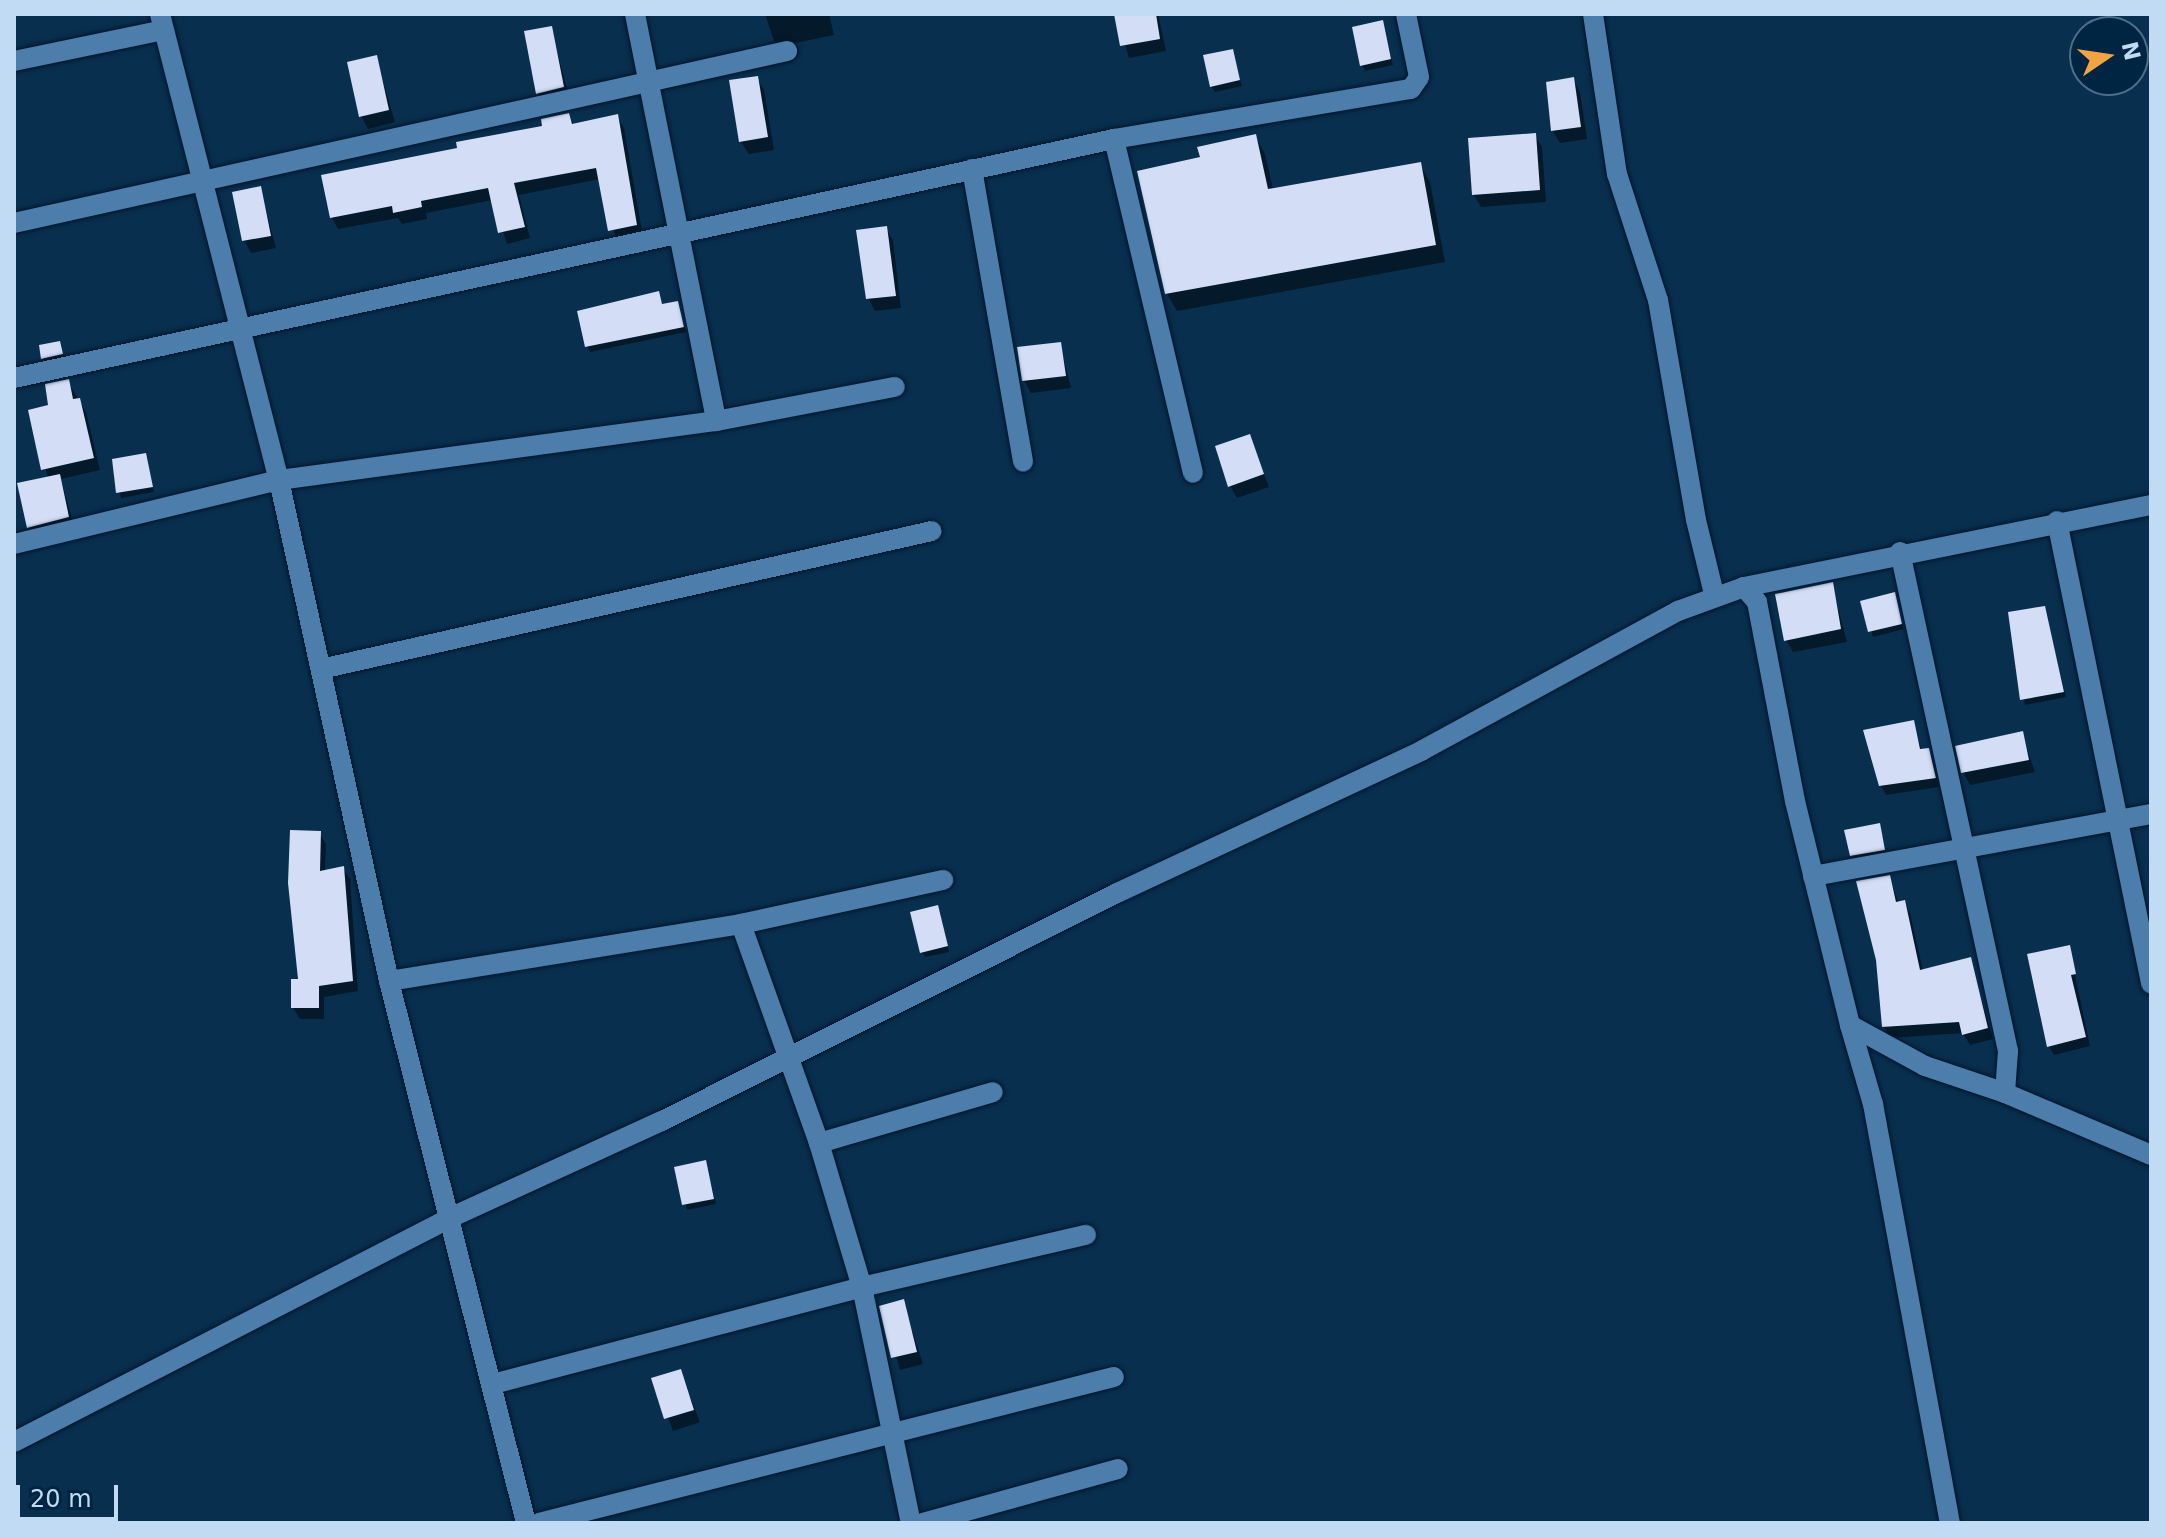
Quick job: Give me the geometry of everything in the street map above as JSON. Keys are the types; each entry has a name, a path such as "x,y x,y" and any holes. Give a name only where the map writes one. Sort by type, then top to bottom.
{"street":[{"path":"635,14 716,421"},
{"path":"14,378 243,330 679,231 1114,139 1411,89 1419,77 1406,14"},
{"path":"1593,14 1617,174 1658,300 1696,520 1714,594"},
{"path":"14,61 166,19 279,480 389,981 452,1217 526,1523"},
{"path":"14,223 787,51"},
{"path":"1114,139 1193,473"},
{"path":"972,169 1023,462"},
{"path":"14,544 279,480 716,421 895,387"},
{"path":"14,1442 452,1217 788,1057 1117,893 1487,718 1714,594 1900,552 2151,505"},
{"path":"2057,521 2151,984"},
{"path":"321,669 932,531"},
{"path":"1900,552 2008,1051 2005,1093"},
{"path":"1744,587 1757,602 1813,876 1873,1104 1950,1523"},
{"path":"1813,876 2151,814"},
{"path":"389,981 741,924 943,880"},
{"path":"741,924 819,1143 862,1287 911,1523"},
{"path":"1850,1025 1925,1066 2005,1093 2151,1155"},
{"path":"819,1143 993,1092"},
{"path":"493,1384 862,1287 1086,1235"},
{"path":"539,1523 1114,1377"},
{"path":"923,1523 1118,1469"}],"building":[{"path":"1114,14 1156,14 1160,39 1120,46"},
{"path":"1383,20 1391,59 1360,66 1352,27"},
{"path":"552,26 564,87 536,94 524,31"},
{"path":"1233,49 1240,80 1210,87 1203,55"},
{"path":"377,55 389,110 359,117 347,62"},
{"path":"758,76 768,137 739,142 729,80"},
{"path":"1574,77 1581,127 1551,131 1546,82"},
{"path":"569,113 572,124 618,114 637,225 608,231 596,168 514,183 525,227 498,233 488,188 421,201 422,207 393,213 392,206 330,218 321,175 457,148 456,142 542,126 541,119"},
{"path":"1536,133 1540,190 1472,195 1468,138"},
{"path":"1256,134 1268,189 1421,162 1436,245 1165,294 1137,171 1200,157 1197,147"},
{"path":"261,186 271,236 242,241 232,192"},
{"path":"887,226 896,296 866,299 856,230"},
{"path":"659,291 662,304 678,301 684,327 585,347 577,311"},
{"path":"60,341 63,354 41,359 39,345"},
{"path":"1061,342 1066,376 1022,381 1017,347"},
{"path":"69,379 73,399 80,398 94,458 41,470 28,410 48,405 45,384"},
{"path":"1250,434 1264,474 1228,487 1215,446"},
{"path":"146,453 153,487 116,493 112,459"},
{"path":"60,474 69,517 27,528 17,483"},
{"path":"1833,582 1841,629 1784,641 1775,594"},
{"path":"1895,592 1902,624 1868,632 1860,601"},
{"path":"2045,606 2064,692 2020,700 2008,612"},
{"path":"1914,720 1920,749 1929,748 1936,778 1879,786 1863,730"},
{"path":"2023,731 2029,760 1961,773 1955,746"},
{"path":"1880,823 1885,850 1850,856 1844,830"},
{"path":"290,830 321,831 320,871 344,866 353,981 319,986 319,1008 291,1008 291,979 298,979 288,883"},
{"path":"1890,875 1896,902 1905,900 1920,970 1971,957 1988,1028 1962,1035 1959,1022 1882,1027 1876,960 1856,881"},
{"path":"938,905 948,946 920,953 910,912"},
{"path":"2070,945 2076,974 2071,975 2086,1037 2047,1047 2027,954"},
{"path":"706,1160 714,1199 682,1205 674,1167"},
{"path":"904,1299 917,1352 891,1358 879,1306"},
{"path":"681,1369 694,1410 664,1419 651,1378"}]}
